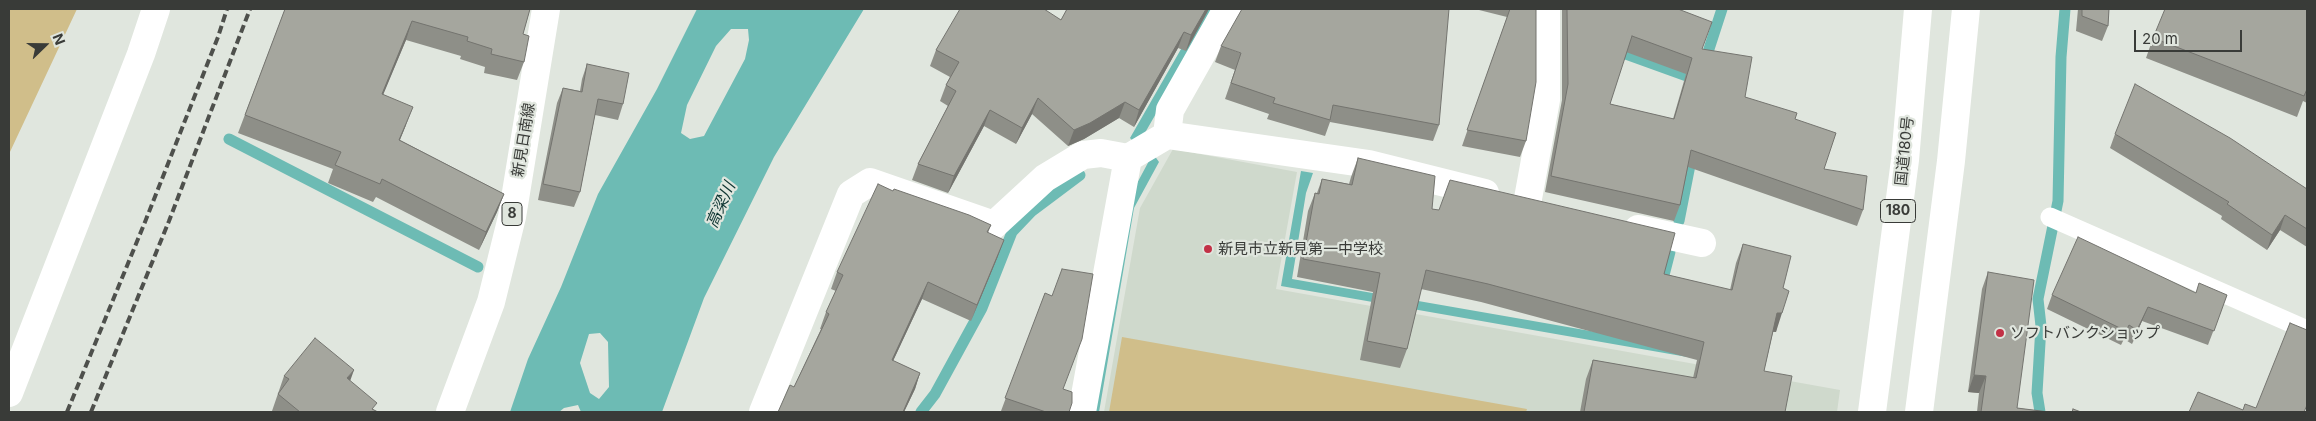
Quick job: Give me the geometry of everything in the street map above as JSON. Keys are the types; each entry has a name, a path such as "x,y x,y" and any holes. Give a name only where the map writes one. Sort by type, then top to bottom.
{"main road":[{"path":"9,393 141,54 156,9"},
{"name":"新見日南線","path":"450,412 491,302 512,218 546,9"},
{"path":"1167,135 1170,110 1227,9"},
{"path":"1527,204 1546,100 1546,9"},
{"name":"国道180号","path":"1872,412 1905,160 1918,9"},
{"path":"1919,412 1951,161 1966,9"},
{"path":"763,412 851,194 870,182 994,225 1045,178 1082,155 1101,153 1128,158 1167,135 1369,164 1556,211"},
{"path":"1082,412 1128,158"},
{"path":"1614,224 1702,243"}],"lane":[{"path":"2050,217 2307,330"}],"shaded area":[{"path":"9,9 77,9 9,154"},
{"name":"新見市立新見第一中学校","path":"1173,149 1297,172 1276,289 1840,390 1837,412 1104,412 1140,208"},
{"path":"1122,337 1527,409 1526,412 1109,412"}],"water":[{"name":"高梁川","path":"697,9 864,9 774,157 704,298 662,412 581,412 578,405 564,408 559,412 510,412 528,359 561,287 598,194 657,89","holes":["731,29 748,29 749,40 745,59 704,136 690,139 681,133 687,105 716,46","600,333 608,342 609,387 599,399 590,393 580,363 589,334"]},
{"path":"1204,9 1216,9 1142,138 1159,162 1134,208 1099,412 1091,412 1127,202 1150,159 1130,138"},
{"path":"1301,171 1313,173 1306,193 1292,279 1757,360 1756,369 1281,286"}],"building":[{"path":"285,9 530,9 523,34 529,36 524,62 491,54 492,49 467,41 468,37 412,21 382,94 413,107 399,140 504,194 486,232 382,179 380,184 335,165 341,152 245,115"},
{"path":"960,9 1044,9 1061,20 1067,9 1206,9 1191,35 1184,32 1139,110 1125,102 1090,123 1074,130 1038,98 1022,128 990,110 954,176 918,164 956,91 946,85 959,62 936,50"},
{"path":"1242,9 1449,9 1439,125 1333,105 1330,120 1273,103 1275,98 1231,83 1241,53 1221,46"},
{"path":"1510,9 1536,9 1536,82 1526,141 1467,130"},
{"path":"1567,9 1678,9 1712,22 1702,49 1752,57 1745,97 1797,113 1795,119 1836,133 1824,169 1867,176 1863,210 1691,150 1680,205 1551,176 1568,84","holes":["1632,36 1692,58 1674,119 1610,104"]},
{"path":"2082,9 2109,9 2108,26 2082,16"},
{"path":"2165,9 2307,9 2307,89 2304,96 2153,38"},
{"path":"587,64 629,73 623,104 598,99 580,192 543,184 563,88 582,92"},
{"path":"2135,84 2230,138 2307,189 2307,229 2285,215 2272,235 2227,204 2229,202 2115,134"},
{"path":"1358,158 1435,176 1432,209 1439,210 1450,180 1675,233 1664,274 1732,290 1743,244 1791,256 1783,288 1789,291 1782,313 1777,313 1764,371 1792,376 1785,412 1584,412 1593,360 1696,378 1704,342 1488,284 1426,270 1407,349 1367,341 1380,273 1303,259 1315,193 1319,194 1322,179 1352,185"},
{"path":"878,184 893,191 894,189 969,215 991,225 987,232 1004,240 977,305 928,282 892,360 920,373 903,412 778,412 790,385 794,387 829,314 826,312 843,275 837,272"},
{"path":"2078,237 2196,293 2199,283 2227,295 2214,331 2148,307 2137,330 2129,325 2126,331 2052,295"},
{"path":"1062,269 1093,274 1082,339 1063,389 1072,392 1072,403 1069,412 1046,412 1005,398 1045,293 1052,296"},
{"path":"1988,272 2034,280 2017,408 2049,412 1981,412 1986,376 1974,375"},
{"path":"2290,323 2307,330 2307,405 2304,412 2189,412 2198,392 2243,410 2245,404 2256,408"},
{"path":"315,338 354,370 347,378 377,403 372,409 378,412 300,412 278,394 289,379 284,376"}],"waterway":[{"path":"1706,65 1709,49 1722,9"},
{"path":"2040,412 2037,393 2041,326 2038,299 2058,201 2061,57 2065,9"},
{"path":"1612,49 1698,80"},
{"path":"229,139 478,267"},
{"path":"1679,221 1692,155"},
{"path":"921,412 935,394 982,308 1012,232 1032,211 1080,175"},
{"path":"1661,287 1670,252"}],"railway":[{"path":"67,412 145,222 218,37 227,9"},
{"path":"91,412 169,221 250,9"}],"place":[{"name":"新見市立新見第一中学校","path":"1208,249"},
{"name":"ソフトバンクショップ","path":"2000,333"}]}
